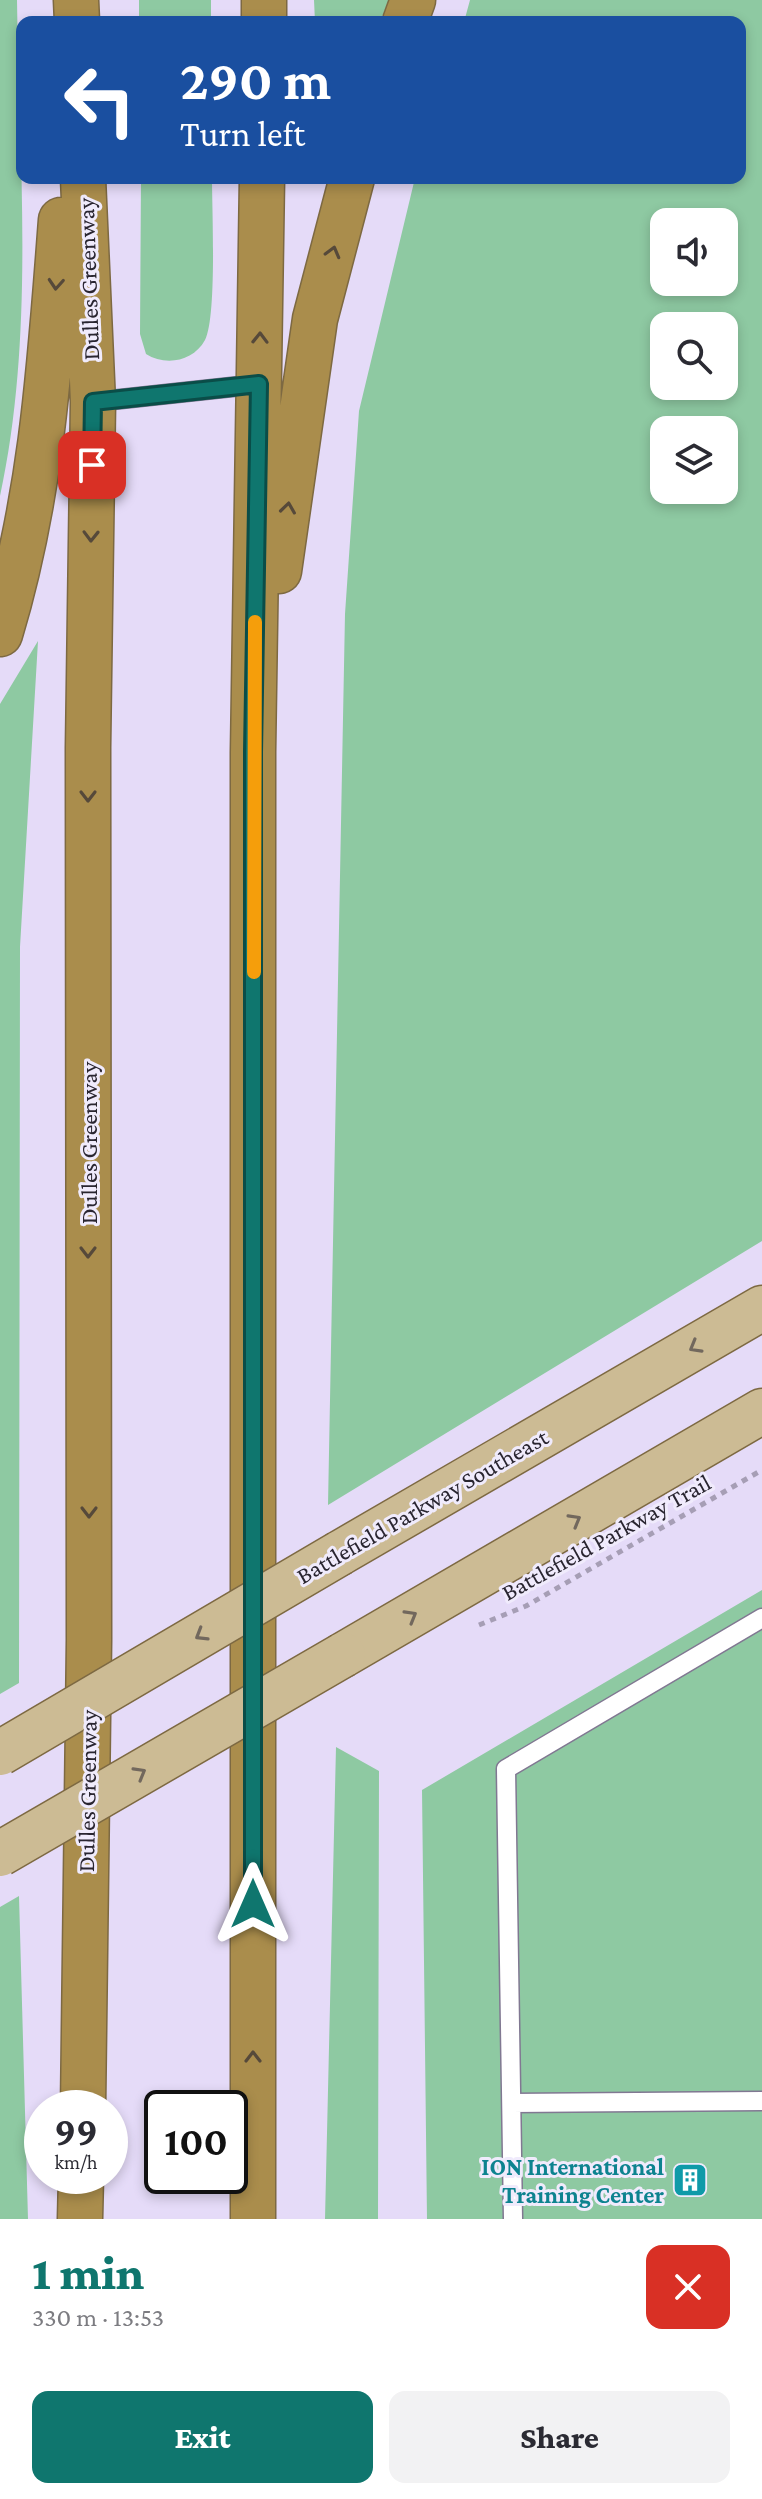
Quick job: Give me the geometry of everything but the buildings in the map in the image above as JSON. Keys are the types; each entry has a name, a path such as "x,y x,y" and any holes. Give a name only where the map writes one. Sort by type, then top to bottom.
{"highway":[{"path":"0,634 19,571 45,426 64,184"},
{"name":"Dulles Greenway","path":"83,184 93,402 88,748 89,1656 83,2090"},
{"path":"253,2219 253,752 262,184"},
{"path":"253,752 315,319 350,184"},
{"path":"80,2219 81,2194"}],"main road":[{"name":"Battlefield Parkway Southeast","path":"0,1753 762,1308"},
{"path":"0,1854 762,1411"}],"lane":[{"path":"93,402 259,384"},
{"path":"513,2219 506,1769 762,1618"},
{"path":"512,2103 762,2101"}],"path":[{"name":"Battlefield Parkway Trail","path":"467,1630 526,1606 762,1470"}],"green space":[{"path":"0,0 17,0 16,184 22,184 21,311 18,374 0,496"},
{"path":"139,0 211,0 211,16 139,16"},
{"path":"314,0 389,0 382,16 315,16"},
{"path":"470,0 762,0 762,1241 328,1505 345,614 359,411 414,184 746,184 746,16 466,16"},
{"path":"141,184 212,184 211,309 205,340 193,353 170,361 146,354 140,334"},
{"path":"38,641 20,947 19,1683 0,1694 0,704"},
{"path":"762,1590 762,2219 427,2219 422,1790"},
{"path":"336,1747 379,1771 378,2219 325,2219"},
{"path":"19,1896 24,2194 27,2194 28,2219 0,2219 0,1907"}],"slow traffic":[{"path":"254,972 255,622"}],"place":[{"name":"ION International Training Center","path":"690,2180"}],"route":[{"path":"92,465 93,402 259,384 253,752 253,1904"}]}
